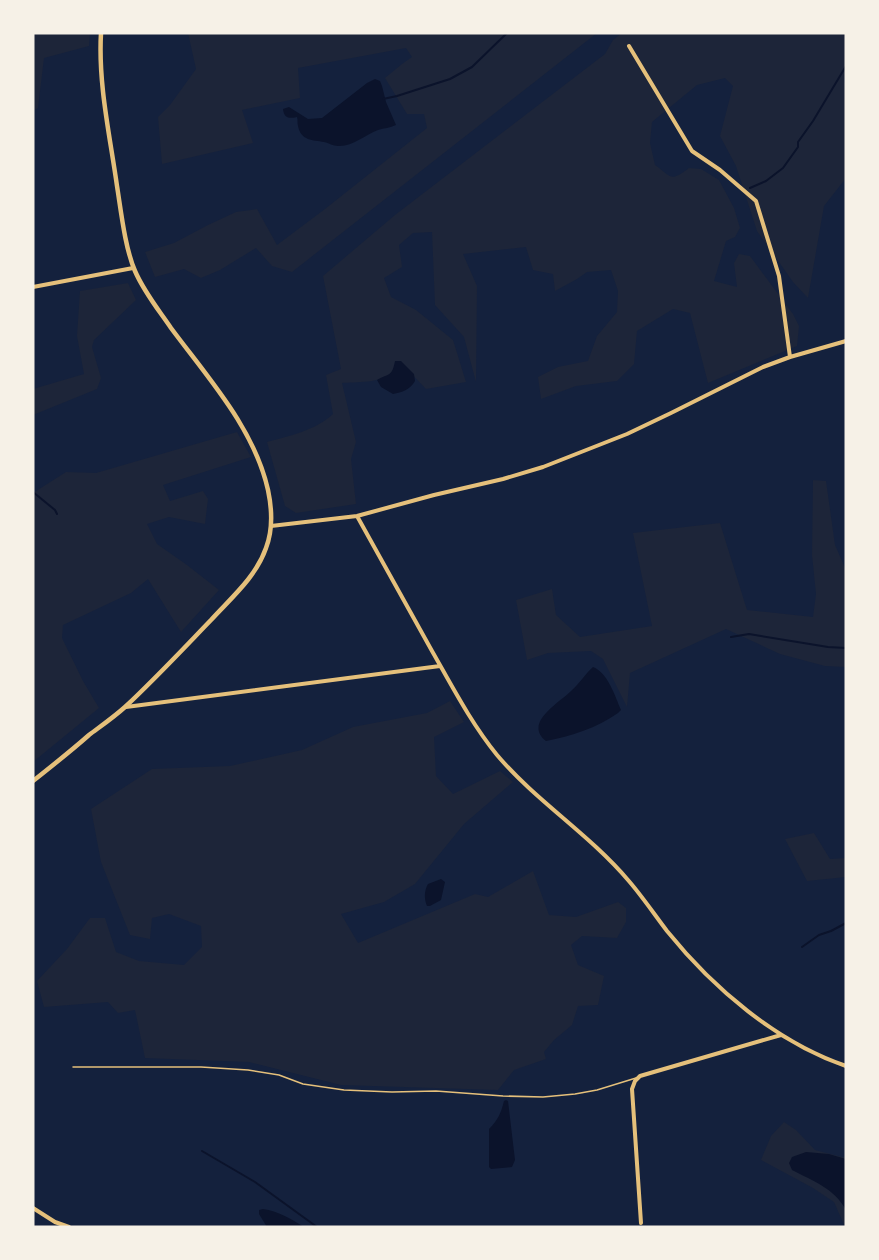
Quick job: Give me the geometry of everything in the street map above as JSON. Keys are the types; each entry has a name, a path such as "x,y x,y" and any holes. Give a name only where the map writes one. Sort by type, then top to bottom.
{"street":[{"path":"33,781 124,708 237,592 256,569 267,547 271,526 270,501 264,471 253,446 221,394 146,293 133,267 107,117 101,72 100,33"},
{"path":"629,46 692,151 720,170 756,201 779,276 790,357"},
{"path":"33,287 133,267"},
{"path":"271,526 357,516 543,467 627,434 735,380 790,357 846,342"},
{"path":"357,516 440,666 467,711 497,754 518,777 608,858 668,931 722,988 751,1014 803,1047 846,1066"},
{"path":"124,708 440,666"},
{"path":"641,1223 632,1089 635,1081 640,1077 782,1035"},
{"path":"33,1208 69,1227"}],"lane":[{"path":"73,1066 201,1067 248,1070 279,1075 303,1084 344,1090 436,1091 543,1097 597,1090 640,1077"}],"shaded area":[{"path":"33,33 90,33 89,46 44,58 38,108 33,111"},
{"path":"188,33 597,33 292,272 272,266 256,248 220,270 201,278 184,269 155,277 145,252 174,243 236,212 257,209 277,245 427,128 424,114 407,114 385,78 412,57 406,48 298,68 300,98 242,110 253,143 162,164 158,117 170,105 196,69"},
{"path":"622,33 846,33 844,80 846,87 846,178 824,206 808,298 793,282 757,231 736,166 720,136 733,86 725,78 697,85 652,122 650,143 655,165 672,177 689,168 701,169 719,180 734,208 740,228 735,237 726,241 714,281 737,287 734,263 739,254 750,256 793,314 799,326 797,346 708,383 690,313 673,309 637,331 634,364 617,381 576,386 541,399 538,377 558,367 588,361 597,336 617,312 618,291 611,270 587,272 555,291 553,274 533,270 526,247 463,254 477,286 476,382 464,337 435,305 432,232 413,233 399,245 402,267 384,278 391,297 416,310 453,340 466,382 426,389 399,361 392,372 381,379 342,383 356,442 351,459 356,504 296,513 285,506 267,442 311,428 333,414 326,375 341,369 323,276 395,215 605,54 613,40"},
{"path":"375,79 380,81 396,125 378,130 348,145 336,146 308,139 300,131 297,117 287,117 284,114 283,109 289,107 308,119 322,118"},
{"path":"128,283 136,300 94,340 92,347 101,378 97,389 33,415 33,389 84,374 77,336 80,291"},
{"path":"395,361 401,361 414,374 415,381 408,389 393,394 381,387 377,380 391,372"},
{"path":"237,432 251,457 163,485 170,501 203,491 208,499 205,524 169,517 147,524 157,544 219,590 181,632 148,579 131,593 63,625 62,638 99,708 33,762 33,493 66,472 96,473"},
{"path":"813,480 826,481 835,545 846,570 846,667 825,666 780,654 726,629 630,673 627,707 603,659 591,651 548,653 527,660 516,600 552,589 556,615 580,637 652,626 633,533 720,523 747,610 813,617 816,594 812,555"},
{"path":"593,667 607,680 621,710 593,727 546,741 540,734 541,720"},
{"path":"450,701 464,722 434,737 436,776 453,794 500,771 513,782 464,824 415,884 384,902 341,914 358,943 475,894 488,897 533,871 549,915 576,917 618,902 626,908 626,922 617,938 582,936 571,945 578,965 604,976 598,1005 578,1006 572,1025 544,1052 546,1059 514,1070 498,1090 341,1085 249,1062 145,1058 135,1010 118,1013 108,1002 44,1007 37,981 67,949 90,918 105,918 116,952 139,961 184,965 202,947 201,926 169,914 152,918 150,939 130,935 101,862 91,809 152,769 230,766 302,750 353,727 427,713"},
{"path":"814,833 830,859 846,858 846,877 807,881 785,839"},
{"path":"441,879 445,882 441,900 427,906 425,895 428,884"},
{"path":"506,1100 508,1101 515,1160 512,1167 491,1169 489,1167 489,1129 497,1119"},
{"path":"784,1122 796,1130 815,1150 846,1158 846,1227 834,1202 761,1160 771,1136"},
{"path":"806,1152 829,1154 846,1159 846,1210 829,1191 792,1170 789,1163 792,1157"},
{"path":"259,1210 279,1213 304,1227 267,1227 259,1214"}],"waterway":[{"path":"383,99 450,79 472,67 507,33"},
{"path":"750,188 766,181 783,168 846,66"},
{"path":"33,492 57,514"},
{"path":"731,637 749,634 846,648"},
{"path":"802,947 819,935 846,923"},
{"path":"202,1151 255,1182 317,1227"}]}
